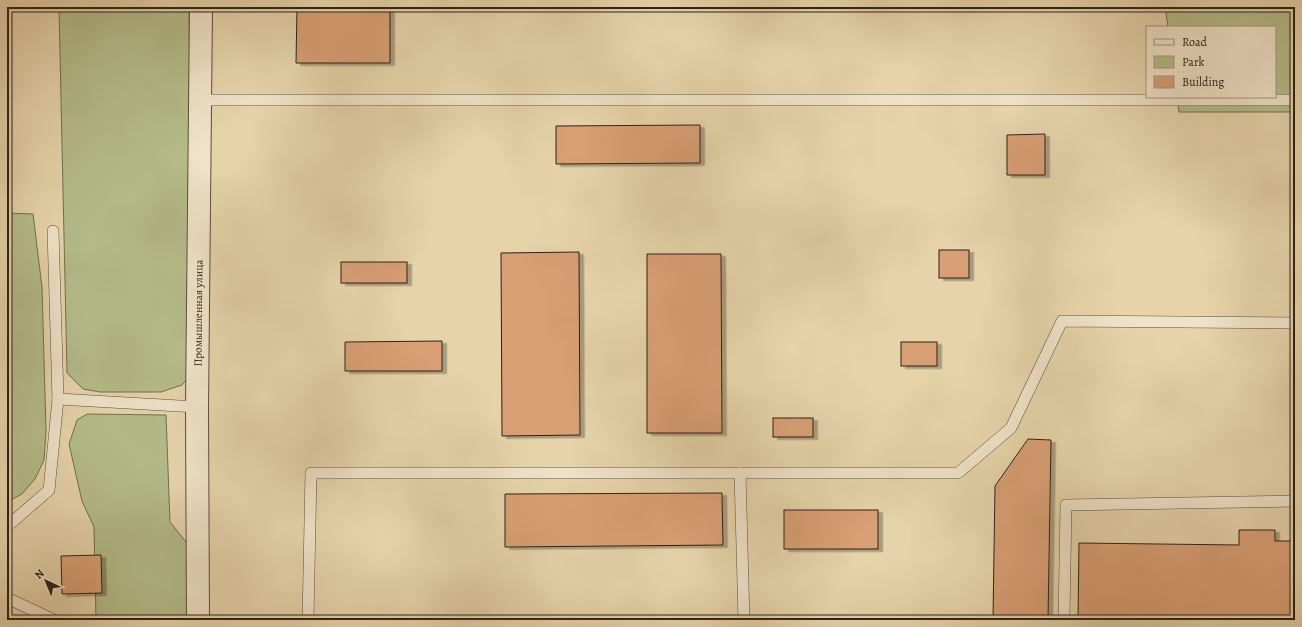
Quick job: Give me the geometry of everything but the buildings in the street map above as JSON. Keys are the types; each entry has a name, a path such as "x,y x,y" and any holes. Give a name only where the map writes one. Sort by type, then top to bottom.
{"street":[{"name":"Промышленная улица","path":"198,620 197,407 201,7"}],"lane":[{"path":"200,100 1295,100"},
{"path":"7,522 10,522 49,490 58,399 54,231"},
{"path":"308,620 311,472 958,473 1011,428 1062,321 1295,323"},
{"path":"58,399 197,407"},
{"path":"740,472 744,620"},
{"path":"1064,620 1066,504 1295,501"},
{"path":"7,598 54,620"}],"green space":[{"path":"59,7 189,7 190,103 187,379 182,385 161,392 100,392 83,389 67,373"},
{"path":"1165,7 1295,7 1295,112 1179,112 1177,98 1276,98 1276,26 1168,26"},
{"path":"7,213 33,214 42,287 46,431 44,460 35,479 22,494 7,502"},
{"path":"87,414 166,415 170,522 190,547 190,620 96,620 94,527 82,501 69,444 77,420"}]}
